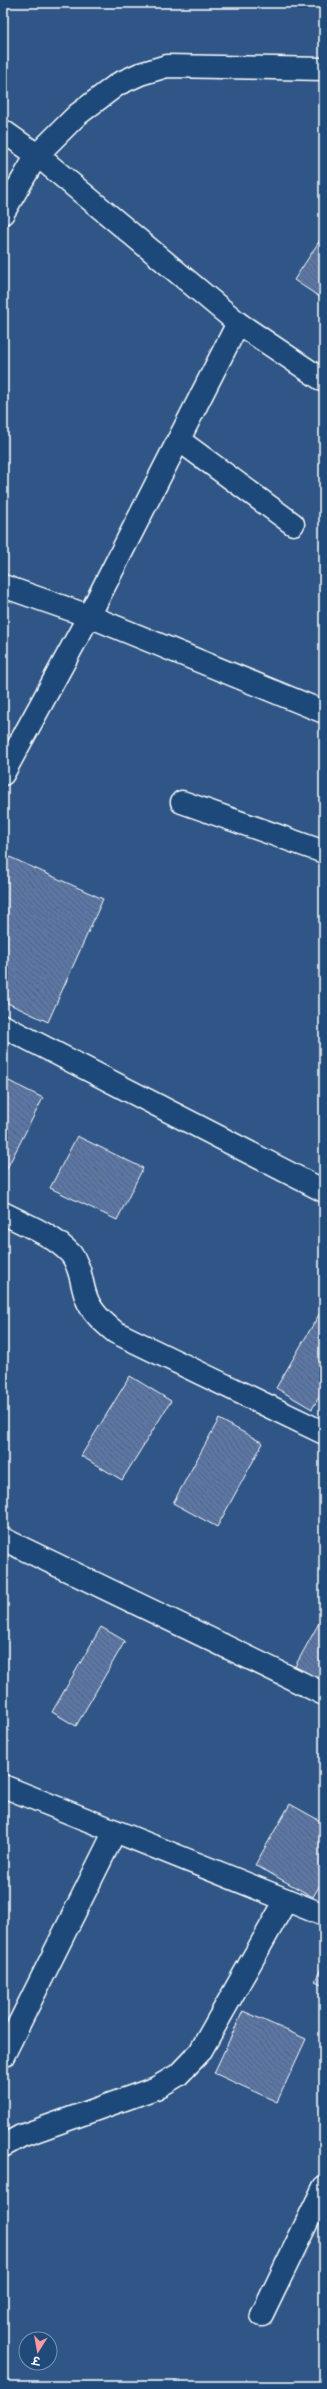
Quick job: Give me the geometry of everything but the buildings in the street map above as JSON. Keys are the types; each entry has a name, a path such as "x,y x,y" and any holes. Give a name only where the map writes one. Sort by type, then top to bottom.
{"street":[{"path":"3,213 37,155 77,115 118,84 140,74 167,66 324,69"},
{"path":"3,131 37,155 238,323 324,381"},
{"path":"3,774 89,616 238,323"},
{"path":"179,440 293,524"},
{"path":"3,586 89,616 324,712"},
{"path":"182,802 324,852"},
{"path":"3,1026 324,1191"},
{"path":"3,1213 53,1239 71,1255 83,1279 86,1297 94,1313 115,1332 324,1433"},
{"path":"3,1539 324,1694"},
{"path":"3,1786 324,1915"},
{"path":"3,2056 115,1831"},
{"path":"3,2146 21,2136 156,2088 178,2076 200,2052 286,1900"},
{"path":"262,2315 324,2187"}]}
